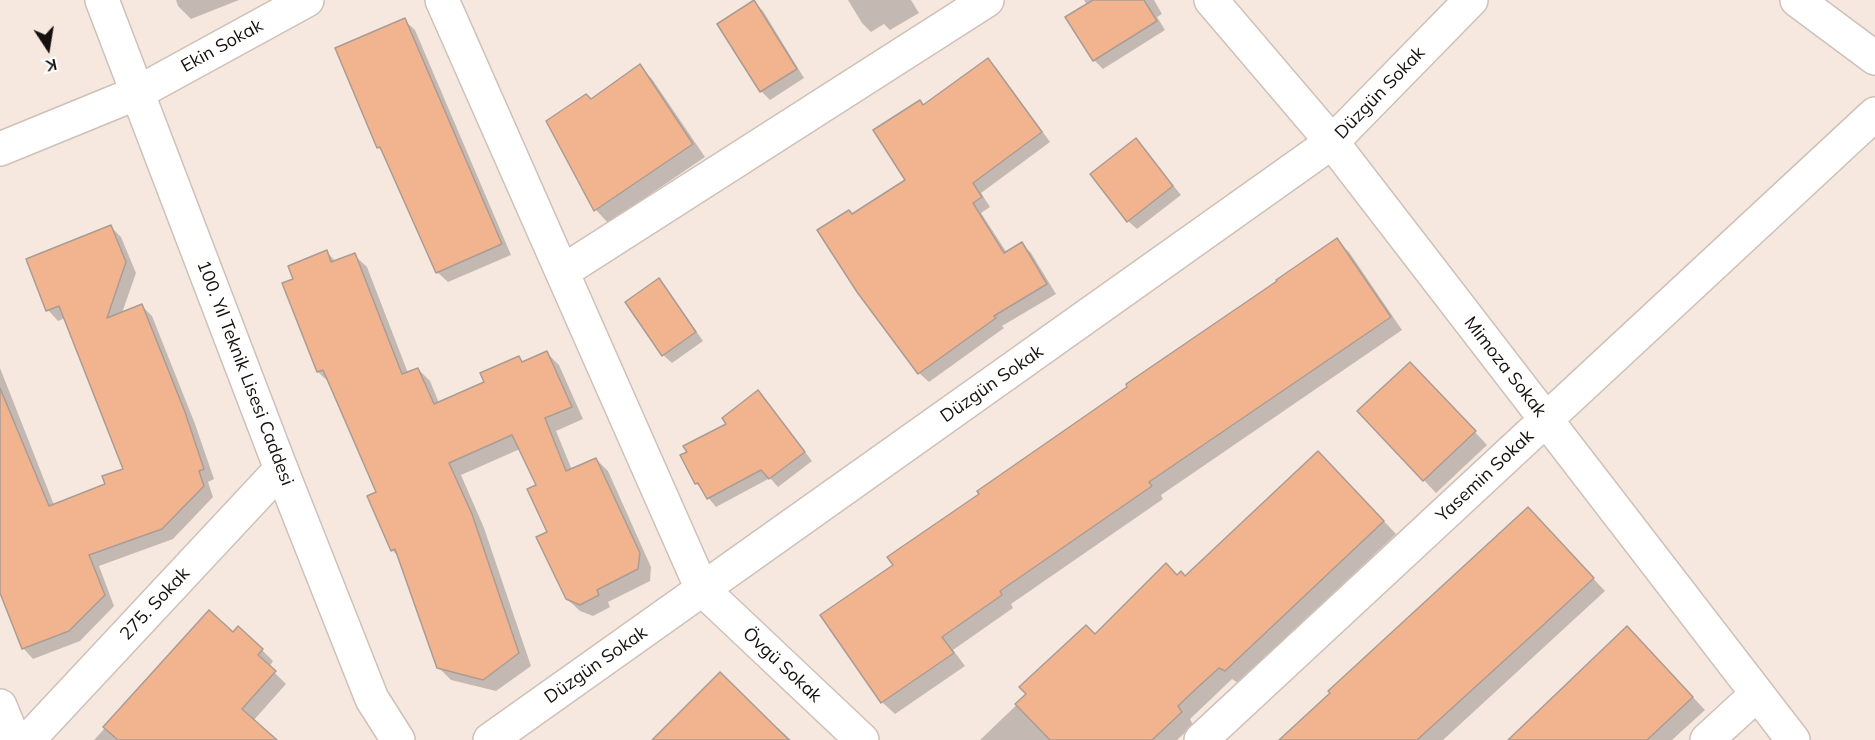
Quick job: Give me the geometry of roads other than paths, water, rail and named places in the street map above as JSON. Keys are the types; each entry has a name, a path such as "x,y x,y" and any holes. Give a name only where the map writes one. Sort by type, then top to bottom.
{"street":[{"name":"100. Yıl Teknik Lisesi Caddesi","path":"102,0 281,469 372,699 398,740"},
{"name":"Ekin Sokak","path":"0,149 137,93 307,0"},
{"path":"442,0 702,590"},
{"path":"562,272 987,0"},
{"name":"Mimoza Sokak","path":"1210,0 1332,142 1793,740"},
{"name":"Düzgün Sokak","path":"490,740 1332,142 1471,0"},
{"path":"1797,0 1875,58"},
{"name":"Yasemin Sokak","path":"1201,740 1875,114"},
{"name":"275. Sokak","path":"28,740 281,469"},
{"name":"Övgü Sokak","path":"702,590 862,740"},
{"path":"1707,740 1757,694"},
{"path":"0,706 14,740"}]}
